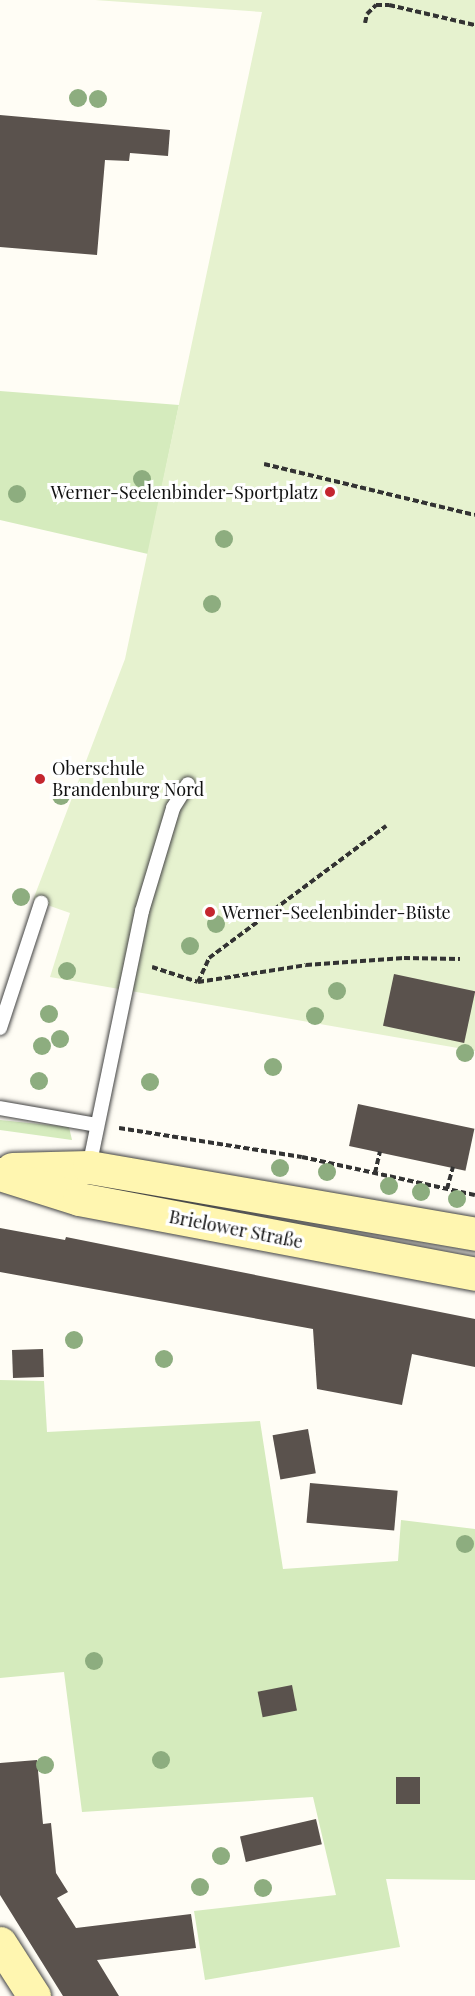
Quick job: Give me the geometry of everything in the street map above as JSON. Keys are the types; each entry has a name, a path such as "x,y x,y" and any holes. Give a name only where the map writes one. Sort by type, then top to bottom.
{"main road":[{"name":"Brielower Straße","path":"0,1169 89,1167 475,1234"},
{"name":"Brielower Straße","path":"0,1174 79,1199 475,1274"},
{"path":"0,1943 34,1996"}],"lane":[{"path":"89,1167 131,960 173,808 188,784"},
{"path":"0,1028 4,1002 41,903"},
{"path":"0,1108 98,1125"}],"path":[{"path":"365,23 376,5 389,4 475,25"},
{"path":"264,464 475,515"},
{"path":"198,982 208,958 386,826"},
{"path":"131,960 198,982 306,965 404,958 460,959"},
{"path":"98,1125 302,1156 475,1195"},
{"path":"375,1173 380,1152"},
{"path":"447,1189 453,1167"}],"green space":[{"name":"Werner-Seelenbinder-Sportplatz","path":"95,0 475,0 475,1051 50,977 70,913 33,900 125,659 262,12"},
{"path":"0,391 179,405 148,554 0,520"},
{"path":"0,1120 69,1127 72,1140 0,1130"},
{"path":"0,1380 44,1381 47,1432 260,1421 283,1569 398,1561 401,1520 475,1529 475,1880 386,1879 400,1947 205,1980 194,1911 336,1895 313,1797 82,1812 64,1672 0,1678"}],"building":[{"path":"0,115 170,130 168,156 130,153 129,161 105,160 97,255 0,247"},
{"path":"394,974 475,991 464,1043 383,1026"},
{"path":"358,1104 474,1129 465,1171 349,1146"},
{"path":"0,1228 65,1240 66,1237 475,1319 475,1367 412,1354 402,1405 317,1389 313,1329 0,1272"},
{"path":"43,1349 44,1377 13,1378 12,1350"},
{"path":"308,1429 316,1473 280,1480 273,1435"},
{"path":"310,1483 398,1491 394,1531 307,1523"},
{"path":"292,1685 297,1711 263,1717 258,1692"},
{"path":"37,1760 43,1824 51,1823 56,1873 68,1892 57,1898 76,1928 191,1914 196,1948 97,1960 119,1996 63,1996 0,1895 0,1763"},
{"path":"396,1777 420,1777 420,1804 396,1804"},
{"path":"316,1819 322,1844 246,1862 240,1837"}],"place":[{"name":"Werner-Seelenbinder-Sportplatz","path":"330,492"},
{"name":"Oberschule Brandenburg Nord","path":"40,779"},
{"name":"Werner-Seelenbinder-Büste","path":"210,912"}]}
